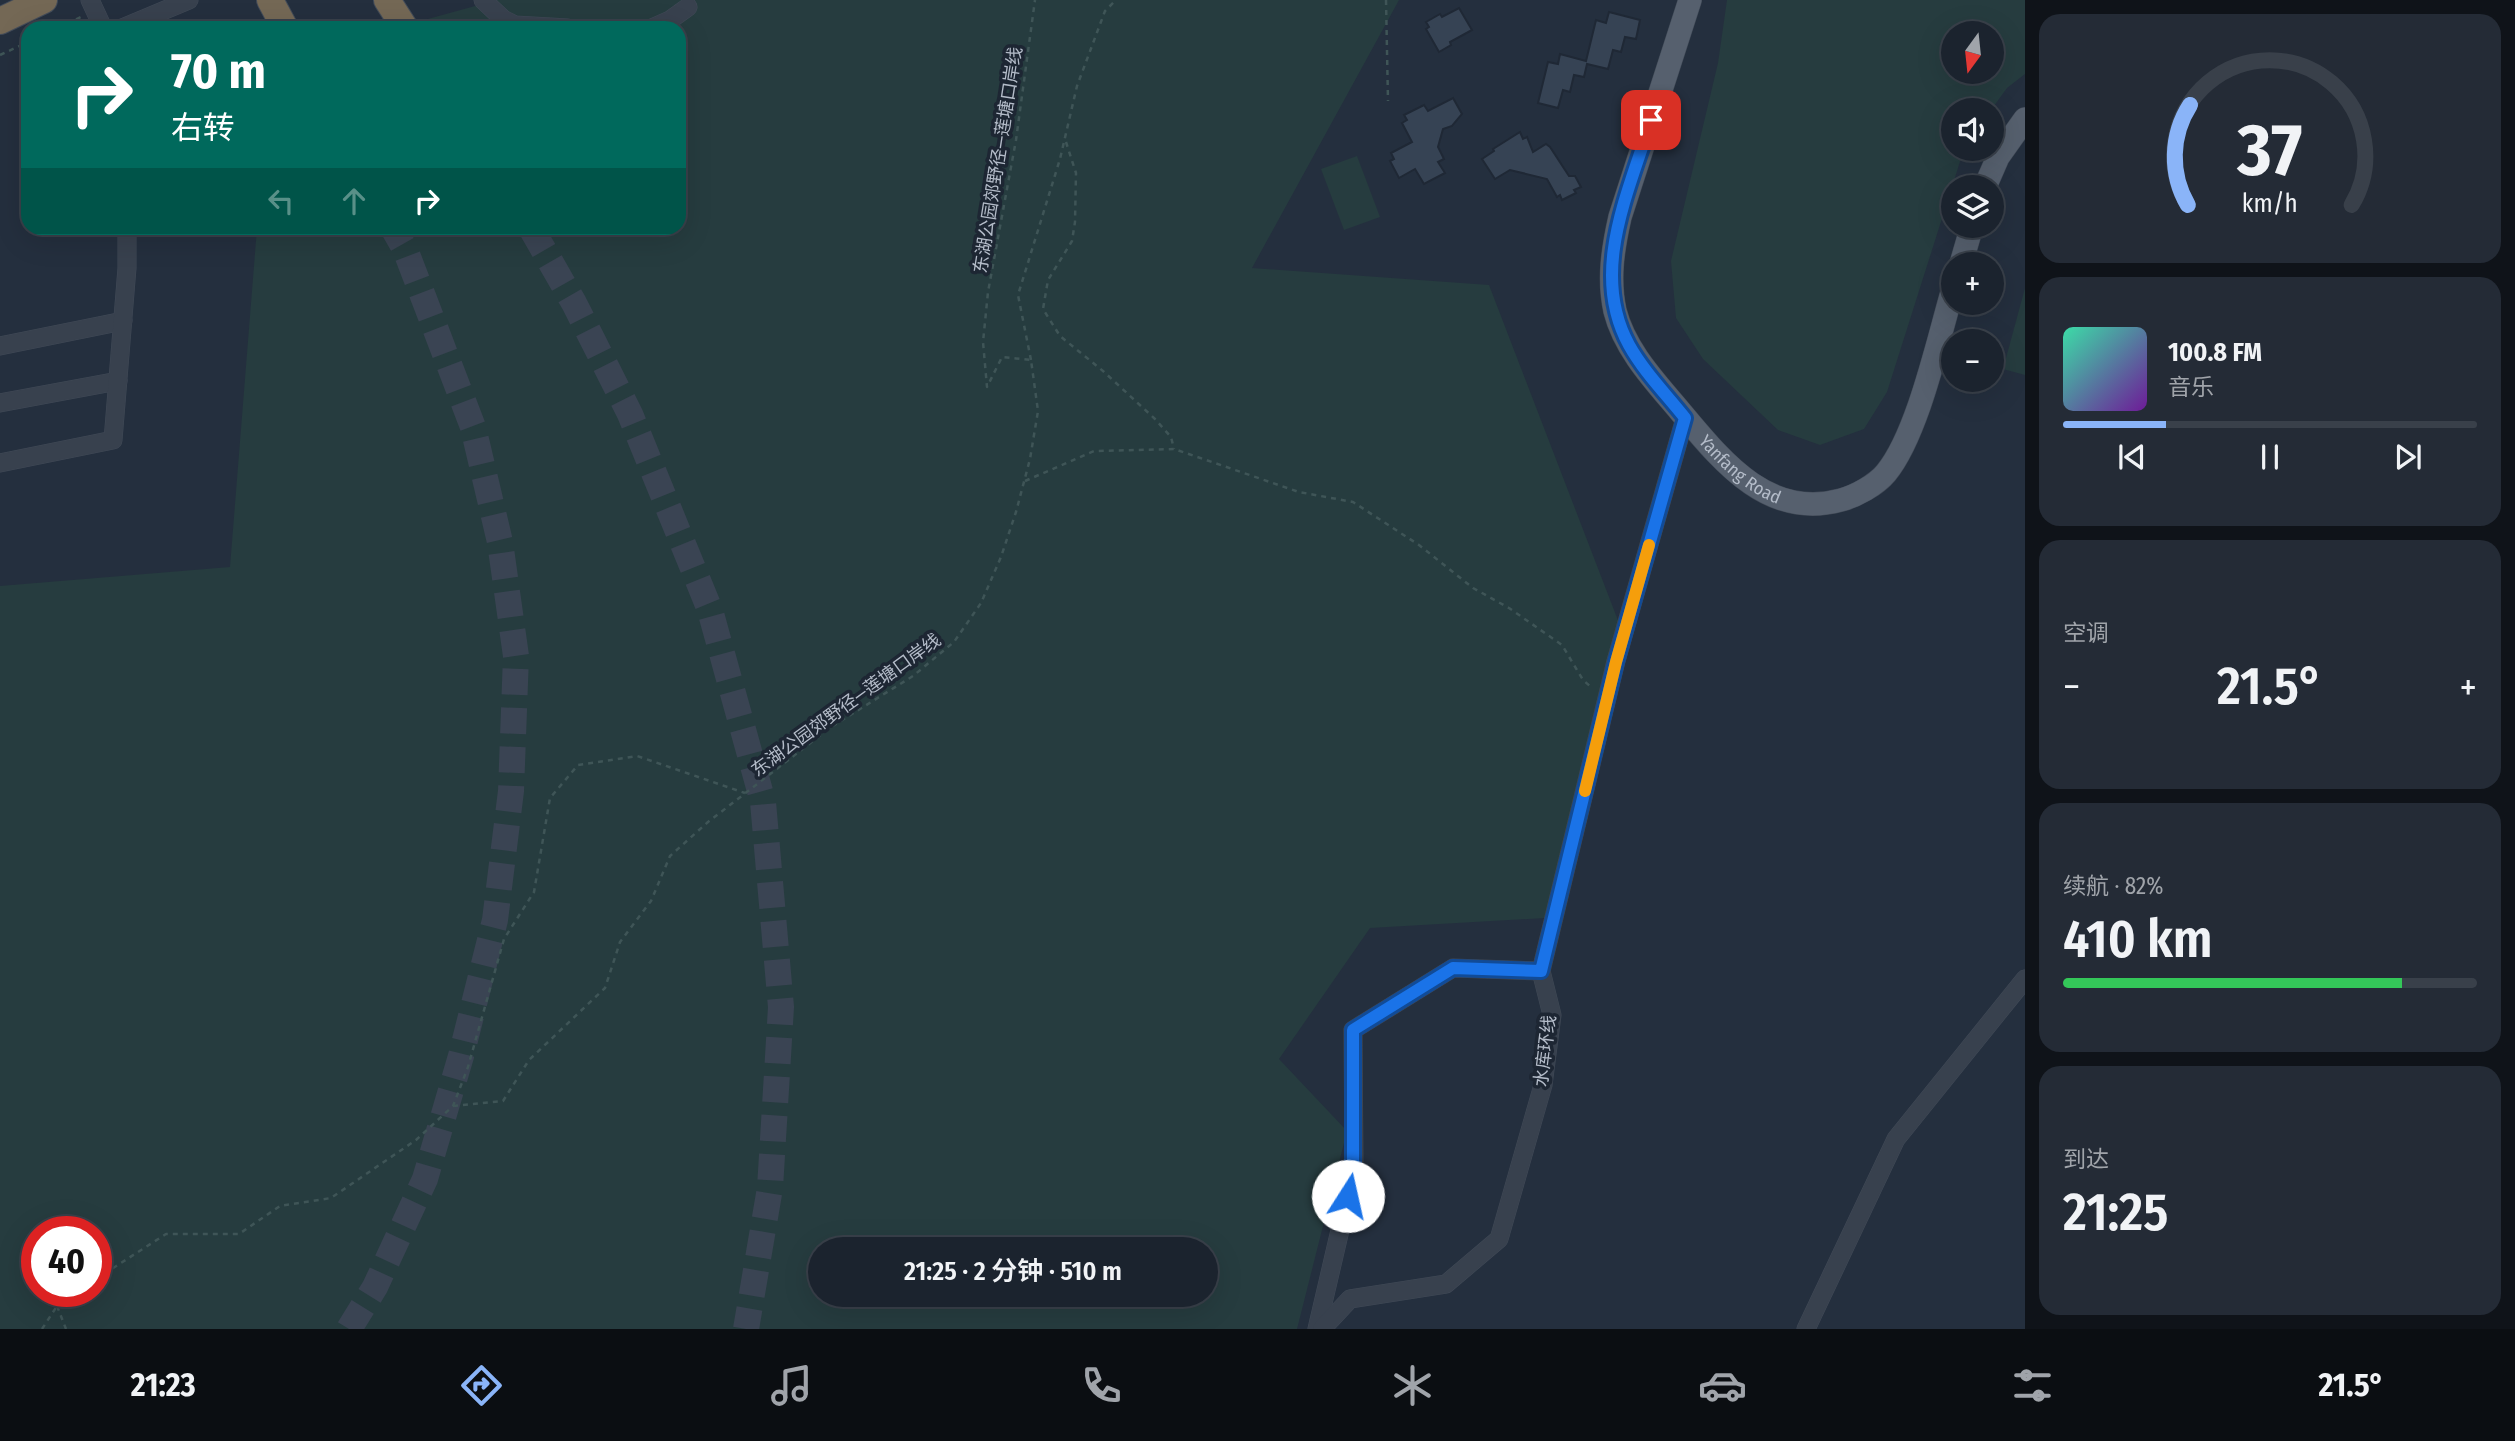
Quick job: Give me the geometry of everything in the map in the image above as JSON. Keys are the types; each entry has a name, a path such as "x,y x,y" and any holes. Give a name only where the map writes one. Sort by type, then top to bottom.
{"highway":[{"path":"0,21 44,0"},
{"path":"270,0 281,21"},
{"path":"387,0 400,21"}],"main road":[{"name":"Yanfang Road","path":"1690,0 1620,217 1612,250 1612,283 1616,312 1629,344 1645,369 1728,465 1756,488 1782,501 1822,505 1853,496 1885,474 1901,447 1916,412 1945,315"},
{"path":"1990,175 1998,158 2025,119"}],"street":[{"path":"139,21 189,0"},
{"path":"483,0 507,21"},
{"path":"668,21 688,7"},
{"path":"0,463 113,440 127,235"},
{"path":"0,346 123,321"},
{"path":"0,403 118,381"},
{"name":"水库环线","path":"1320,1329 1350,1299 1446,1284 1499,1239 1543,1084 1552,1015 1541,971 1606,702 1685,418"},
{"path":"1320,1329 1353,1170 1353,1030 1453,968 1541,971"},
{"path":"1806,1329 1896,1139 2025,979"}],"path":[{"name":"东湖公园郊野径—莲塘口岸线","path":"112,1269 166,1234 239,1234 280,1206 331,1198 416,1140 453,1107 468,1066 504,939 534,892 550,798 578,765 637,756 745,793 831,727 913,676 954,642 981,603 1012,523 1024,482 1038,411 1031,360 1002,357 986,387 982,342 988,292 1016,140 1035,0"},
{"path":"1031,360 1018,295 1082,74 1105,11 1116,0"},
{"path":"1386,0 1388,101"},
{"path":"68,21 87,8"},
{"path":"0,55 21,45"},
{"path":"1065,139 1076,173 1075,222 1072,242 1048,280 1043,309 1060,336 1155,419 1171,437 1174,449"},
{"path":"1024,482 1094,451 1174,449 1299,492 1353,502 1419,545 1474,588 1509,608 1562,645 1583,680 1606,702"},
{"path":"453,1107 503,1101 529,1060 605,988 620,942 651,901 670,856 745,793"},
{"path":"42,1329 56,1307"},
{"path":"57,1307 66,1329"}],"green space":[{"path":"497,0 1399,0 1252,268 1489,285 1619,623 1545,918 1370,928 1279,1059 1347,1131 1297,1329 0,1329 0,586 230,567 256,235 686,235 686,21 420,21"},
{"path":"1727,0 2025,0 2025,74 2007,88 2000,98 1941,98 1941,161 1960,161 1956,175 1941,175 1941,222 1887,392 1864,429 1820,445 1778,430 1703,359 1676,318 1671,261 1718,63"},
{"path":"1357,156 1380,217 1344,230 1321,169"},
{"path":"2025,288 2025,375 2004,369"}],"building":[{"path":"1459,8 1472,30 1450,42 1451,45 1439,52 1426,29 1429,27 1426,22"},
{"path":"1609,12 1640,20 1636,39 1625,37 1621,52 1613,50 1608,69 1587,64 1584,77 1574,75 1570,92 1563,90 1558,108 1538,103 1548,62 1558,64 1560,54 1586,61 1596,20 1606,23"},
{"path":"1453,98 1462,114 1452,126 1443,129 1438,147 1444,159 1438,162 1445,173 1424,184 1415,169 1399,178 1390,161 1394,159 1391,153 1412,142 1402,123 1407,120 1404,115 1424,105 1428,111"},
{"path":"1520,132 1523,139 1527,137 1533,152 1546,144 1550,147 1569,176 1575,176 1581,187 1574,190 1576,193 1562,200 1560,195 1557,197 1547,179 1510,170 1495,179 1482,159"}],"tunnel":[{"path":"349,1329 375,1287 425,1179 461,1056 495,920 511,791 516,656 500,542 473,427 405,249 397,235"},
{"path":"535,235 574,303 630,414 710,610 763,802 781,1007 770,1188 746,1329"}],"slow traffic":[{"path":"1585,791 1616,662 1649,545"}],"route":[{"path":"1348,1196 1353,1170 1353,1030 1453,968 1541,971 1616,662 1685,418 1645,369 1629,344 1616,312 1612,283 1612,250 1651,120"}]}
